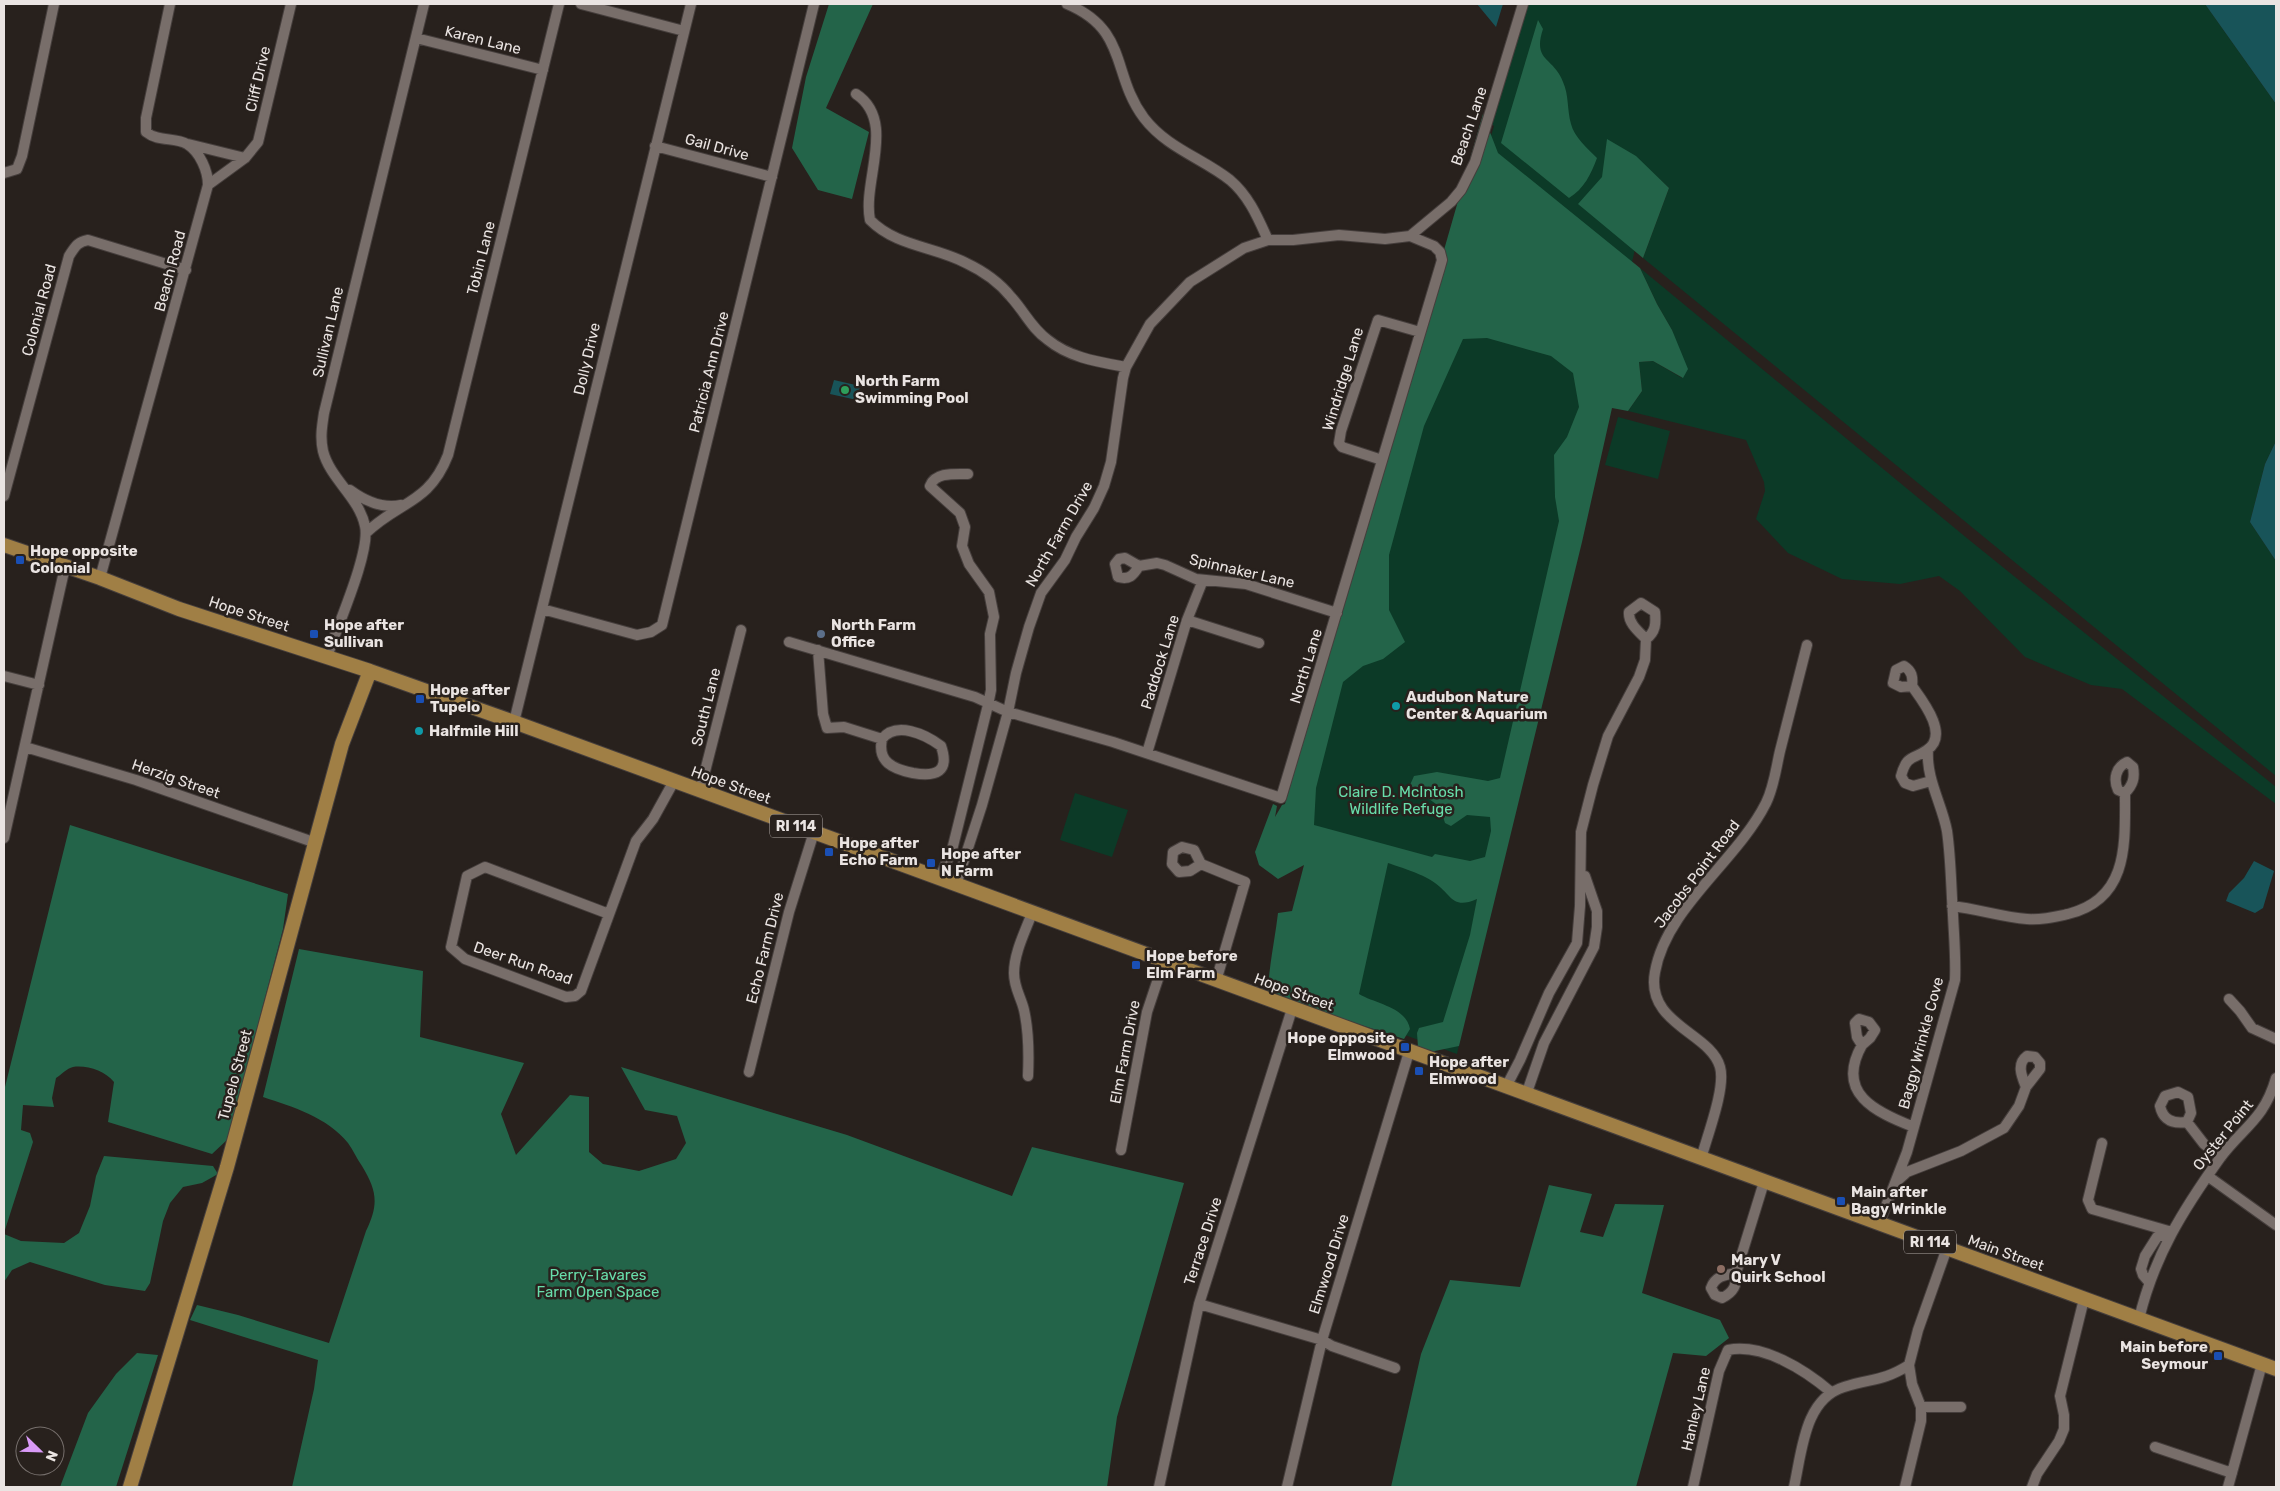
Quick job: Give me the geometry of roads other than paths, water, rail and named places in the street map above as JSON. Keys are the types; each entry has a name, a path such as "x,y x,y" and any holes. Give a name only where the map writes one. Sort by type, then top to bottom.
{"main road":[{"name":"Hope Street","path":"4,545 100,578 179,609 370,670 514,722 1584,1116"},
{"name":"Tupelo Street","path":"130,1487 226,1167 342,744 370,670"},
{"name":"Main Street","path":"1584,1116 2276,1369"}],"street":[{"path":"9,172 17,169 22,156 54,4"},
{"path":"170,4 146,118 146,132 158,138 245,158"},
{"name":"Cliff Drive","path":"208,185 245,158 256,146 262,132 291,4"},
{"name":"Sullivan Lane","path":"326,657 358,570 366,533 361,512 330,468 323,451 321,433 324,413 424,4"},
{"name":"Tobin Lane","path":"366,533 388,514 407,505 431,487 448,455 559,4"},
{"path":"581,4 684,31"},
{"name":"Dolly Drive","path":"514,722 691,4"},
{"name":"Patricia Ann Drive","path":"542,609 637,635 655,631 662,626 814,4"},
{"path":"1067,4 1092,18 1109,36 1132,97 1144,118 1158,134 1178,150 1216,171 1240,191 1249,200 1268,240"},
{"name":"Beach Lane","path":"1410,236 1450,202 1461,190 1475,162 1524,4"},
{"name":"Karen Lane","path":"416,38 543,70"},
{"path":"856,94 870,108 875,127 876,142 868,196 870,220 900,241 965,262 994,280 1011,296 1034,327 1058,348 1088,360 1126,367"},
{"name":"Beach Road","path":"100,578 208,185 208,176 204,164 187,144"},
{"name":"Gail Drive","path":"656,146 772,177"},
{"name":"North Farm Drive","path":"956,885 982,805 1008,712 1016,674 1041,593 1065,560 1104,486 1110,462 1119,398 1126,367 1150,324 1190,282 1244,248 1268,240 1339,236 1385,239 1410,236 1434,246 1440,252 1442,260 1440,267"},
{"name":"Colonial Road","path":"4,496 70,256 75,246 80,241 88,240 186,270"},
{"name":"North Lane","path":"789,642 966,694 1008,712 1147,753 1281,798 1440,267"},
{"name":"Windridge Lane","path":"1382,460 1342,447 1339,443 1341,431 1378,320 1420,332"},
{"path":"939,879 952,850 991,690 990,634 994,617 988,592 969,564 962,546 964,527 960,513 930,486 938,477 968,474"},
{"path":"345,487 368,502 394,506 407,505"},
{"name":"Spinnaker Lane","path":"1139,566 1165,565 1196,579 1246,584 1337,613"},
{"path":"4,838 65,567"},
{"name":"Paddock Lane","path":"1147,753 1187,620 1202,580"},
{"path":"1187,620 1259,643"},
{"name":"South Lane","path":"700,791 741,630"},
{"path":"1506,1087 1549,992 1577,943 1582,832 1593,785 1608,736 1639,677 1645,660 1646,639"},
{"name":"Jacobs Point Road","path":"1701,1159 1722,1080 1720,1065 1711,1052 1671,1018 1660,1004 1654,990 1654,973 1668,935 1681,915 1739,844 1767,802 1806,645"},
{"path":"818,650 823,714 827,728 844,727 882,739"},
{"path":"4,676 39,685"},
{"name":"Baggy Wrinkle Cove","path":"1879,1224 1896,1182 1914,1127 1955,980 1947,830 1931,781 1927,761 1928,750 1934,742 1936,732 1923,702 1912,686"},
{"path":"895,730 931,738 941,746 944,756 942,766 936,773 929,775 895,768 887,763 882,754 880,749 882,739 887,732 895,730"},
{"name":"Herzig Street","path":"25,746 136,780 316,843"},
{"path":"1928,750 1910,760 1904,766 1901,776 1905,783 1914,786 1931,781"},
{"name":"Deer Run Road","path":"609,914 485,867 466,876 451,947 465,960 566,997 575,996 582,990 636,841 653,819 674,781"},
{"path":"1952,906 2027,919 2046,920 2082,911 2099,901 2113,886 2119,870 2125,828 2125,793"},
{"name":"Echo Farm Drive","path":"750,1072 789,912 814,832"},
{"path":"1526,1095 1541,1051 1566,999 1590,957 1597,927 1597,911 1587,888 1581,858"},
{"path":"1201,864 1245,882 1216,981"},
{"path":"1028,1076 1030,1047 1024,1008 1014,987 1014,970 1019,947 1032,913"},
{"path":"1574,951 1590,957"},
{"name":"Elm Farm Drive","path":"1121,1150 1147,1012 1164,962"},
{"path":"1549,992 1566,999"},
{"path":"2229,999 2252,1028 2276,1039"},
{"name":"Terrace Drive","path":"1159,1487 1199,1304 1292,1009"},
{"path":"1526,1044 1541,1051"},
{"name":"Baggy Wrinkle Cove","path":"1862,1045 1853,1077 1854,1088 1861,1098 1883,1114 1914,1127"},
{"name":"Elmwood Drive","path":"1287,1487 1322,1340 1409,1052"},
{"name":"Oyster Point","path":"2139,1320 2150,1282 2143,1275 2141,1269 2145,1256 2157,1237 2172,1232 2188,1204 2209,1177 2221,1157 2256,1119 2266,1105 2276,1078"},
{"path":"1896,1182 1907,1172 1961,1151 2004,1128 2019,1106 2026,1088"},
{"path":"2187,1122 2204,1144 2221,1157"},
{"path":"2102,1143 2088,1200 2092,1209 2172,1232"},
{"path":"2209,1177 2276,1225"},
{"path":"1736,1273 1764,1182"},
{"path":"1905,1487 1921,1420 1921,1407 1912,1384 1909,1365 1921,1323 1947,1248"},
{"path":"2032,1487 2037,1474 2064,1429 2064,1415 2060,1396 2084,1300"},
{"path":"1199,1304 1322,1340 1332,1346 1395,1368"},
{"name":"Hanley Lane","path":"1694,1487 1724,1357 1728,1350 1739,1348 1794,1364 1831,1392"},
{"path":"2228,1487 2262,1364"},
{"path":"1794,1487 1811,1419 1819,1401 1831,1392 1845,1386 1893,1375 1909,1365"},
{"path":"1921,1407 1961,1407"},
{"path":"2156,1447 2232,1473"}],"water":[{"path":"1477,4 1503,4 1496,27"},
{"path":"2205,4 2276,4 2276,104"},
{"name":"North Farm Swimming Pool","path":"834,380 860,386 857,400 830,394"},
{"path":"2276,441 2276,561 2250,522 2265,464"},
{"path":"2254,861 2274,871 2263,908 2255,913 2226,901 2229,893 2244,878"}],"place":[{"name":"North Farm Swimming Pool","path":"845,390"},
{"name":"Hope opposite Colonial","path":"20,560"},
{"name":"Hope after Sullivan","path":"314,634"},
{"name":"North Farm Office","path":"821,634"},
{"name":"Hope after Tupelo","path":"420,699"},
{"name":"Audubon Nature Center & Aquarium","path":"1396,706"},
{"name":"Halfmile Hill","path":"419,731"},
{"name":"Hope after Echo Farm","path":"829,852"},
{"name":"Hope after N Farm","path":"931,863"},
{"name":"Hope before Elm Farm","path":"1136,965"},
{"name":"Hope opposite Elmwood","path":"1405,1047"},
{"name":"Hope after Elmwood","path":"1419,1071"},
{"name":"Main after Bagy Wrinkle","path":"1841,1201"},
{"name":"Mary V Quirk School","path":"1721,1269"},
{"name":"Main before Seymour","path":"2218,1356"}],"park label":[{"name":"Claire D. McIntosh Wildlife Refuge","path":"1401,800"},
{"name":"Perry-Tavares Farm Open Space","path":"598,1284"}]}
